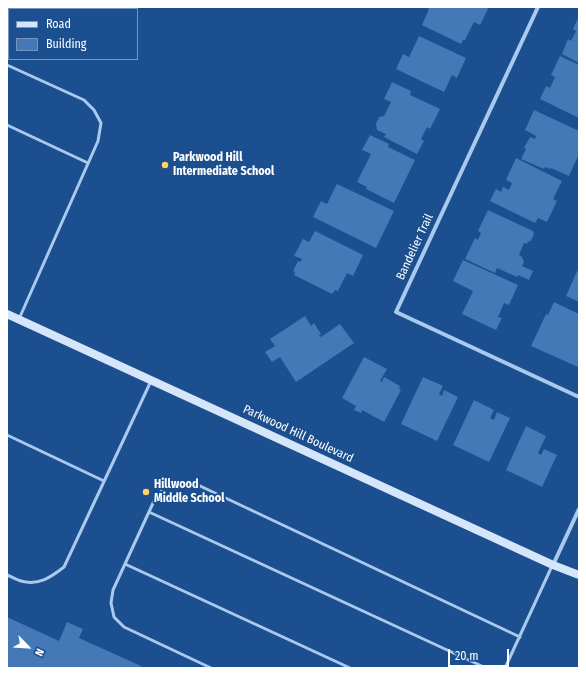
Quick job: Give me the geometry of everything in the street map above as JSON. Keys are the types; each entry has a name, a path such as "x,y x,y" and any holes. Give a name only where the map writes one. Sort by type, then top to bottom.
{"street":[{"name":"Bandelier Trail","path":"538,7 396,312 579,397"},
{"name":"Parkwood Hill Boulevard","path":"7,314 553,565 579,575"},
{"path":"553,565 579,509"}],"lane":[{"path":"7,65 84,100 94,110 101,123 98,141 18,320"},
{"path":"7,125 88,163"},
{"path":"7,575 21,581 36,583 51,577 64,567 151,380"},
{"path":"7,435 104,481"},
{"path":"211,668 124,627 114,617 111,604 113,590 154,501 164,488 180,483 198,484 520,637"},
{"path":"149,512 486,668"},
{"path":"125,564 350,668"},
{"path":"505,668 553,565"}],"building":[{"path":"425,7 489,7 480,25 474,22 465,40 463,40 461,44 422,25 429,9"},
{"path":"579,16 579,63 562,54 568,39 571,41 576,31 573,29"},
{"path":"419,36 466,58 457,78 452,75 444,92 396,69 403,54 409,57"},
{"path":"560,56 579,65 579,118 540,99 546,86 550,88 555,77 551,75"},
{"path":"392,82 411,91 410,95 440,109 430,129 427,127 421,139 424,141 417,154 384,137 386,134 377,130 376,124 379,117 384,116 391,102 384,99"},
{"path":"534,110 579,131 579,154 569,176 551,168 545,167 544,169 521,159 526,149 524,148 530,137 535,139 536,136 525,130"},
{"path":"370,135 389,144 388,147 415,160 394,203 366,189 367,187 357,182 371,154 362,150"},
{"path":"516,158 562,181 553,199 557,201 547,222 538,218 535,223 490,201 496,189 501,192 503,187 509,190 512,183 506,180"},
{"path":"337,184 394,211 376,248 313,217 321,201 327,204"},
{"path":"488,210 533,231 534,235 530,242 528,241 527,244 524,243 519,255 522,257 524,262 522,266 533,271 529,280 518,275 517,277 497,268 495,273 465,259 475,238 478,240 481,233 478,231"},
{"path":"315,231 363,255 353,276 347,273 338,291 335,290 332,294 294,275 295,272 293,271 298,261 300,262 302,259 294,256 303,239 309,242"},
{"path":"463,260 518,285 509,305 504,303 498,317 502,318 496,330 462,314 473,291 453,281"},
{"path":"579,267 579,302 566,296"},
{"path":"554,302 579,314 578,367 531,346 546,314 548,315"},
{"path":"305,316 311,326 314,323 321,334 319,335 321,337 340,324 354,343 296,382 280,357 272,362 265,352 275,346 270,339"},
{"path":"364,357 387,369 380,381 382,382 384,377 400,386 399,389 401,390 384,422 362,410 361,413 354,410 356,406 342,398"},
{"path":"423,377 443,386 439,394 442,396 444,390 458,397 437,441 401,424"},
{"path":"474,400 494,410 490,418 494,420 497,412 510,418 489,462 453,445"},
{"path":"526,426 546,436 538,453 541,455 544,449 557,455 542,487 506,470"},
{"path":"7,617 59,641 67,622 83,629 79,638 141,666 141,668 7,668"}],"place":[{"name":"Parkwood Hill Intermediate School","path":"165,165"},
{"name":"Hillwood Middle School","path":"146,492"}]}
